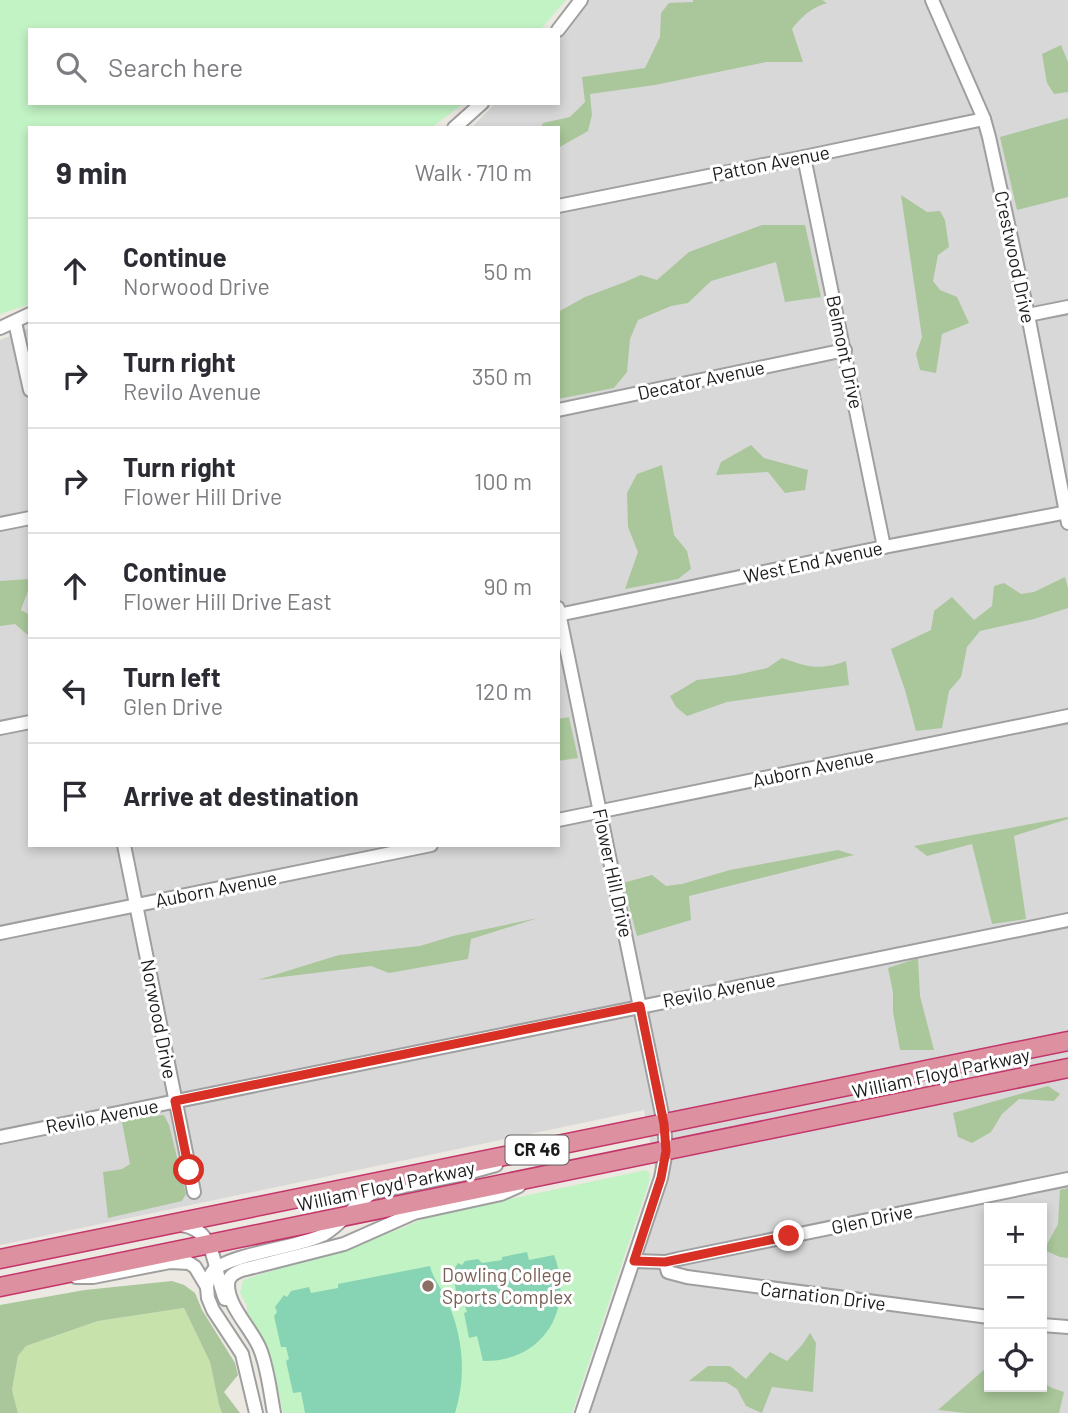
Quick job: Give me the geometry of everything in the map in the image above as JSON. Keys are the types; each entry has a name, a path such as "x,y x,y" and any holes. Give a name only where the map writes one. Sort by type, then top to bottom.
{"highway":[{"name":"William Floyd Parkway","path":"0,1287 527,1179 665,1138 1068,1041"},
{"name":"William Floyd Parkway","path":"0,1259 522,1153 665,1138 1068,1068"}],"street":[{"path":"560,28 581,0"},
{"name":"Crestwood Drive","path":"932,0 984,119 1028,315 1067,516"},
{"path":"458,126 480,105"},
{"name":"Patton Avenue","path":"560,206 984,119"},
{"name":"Belmont Drive","path":"804,157 884,547"},
{"path":"1028,315 1068,307"},
{"path":"0,328 28,315"},
{"path":"15,322 28,381"},
{"name":"Decator Avenue","path":"560,410 845,350"},
{"name":"West End Avenue","path":"560,612 884,547 1067,516"},
{"path":"0,524 28,518"},
{"name":"Flower Hill Drive","path":"560,617 665,1138"},
{"name":"Auborn Avenue","path":"560,820 1068,716"},
{"path":"0,728 28,722"},
{"name":"Norwood Drive","path":"124,847 194,1192"},
{"name":"Auborn Avenue","path":"0,933 421,847"},
{"name":"Revilo Avenue","path":"0,1137 1068,920"},
{"path":"582,1413 661,1178 665,1138"},
{"path":"256,1413 242,1354 208,1298 207,1286 215,1269 240,1258 314,1239 328,1231 373,1192 491,1167 522,1153"},
{"path":"274,1413 264,1360 232,1301 228,1286 230,1278 236,1272 344,1244 414,1213 501,1194 527,1179"},
{"name":"Glen Drive","path":"634,1261 665,1262 1068,1179"},
{"path":"171,1224 187,1225 204,1234 210,1244 225,1298 249,1330"},
{"path":"50,1277 93,1277 170,1262 189,1263 195,1267 207,1286"},
{"name":"Carnation Drive","path":"665,1262 668,1272 687,1277 984,1316"},
{"path":"1047,1325 1068,1327"}],"shaded area":[{"path":"587,0 1068,0 1068,1413 575,1413 655,1169 644,1110 0,1245 0,340 28,329 28,847 560,847 560,126 473,126 494,105 560,105 560,34"}],"green space":[{"path":"0,0 566,0 542,28 28,28 28,105 461,105 434,126 28,126 28,305 0,314"},
{"path":"822,0 827,3 807,13 792,29 803,62 766,62 655,85 590,94 592,115 588,131 560,147 560,126 542,126 543,123 570,117 585,102 582,77 645,68 660,37 661,13 669,3"},
{"path":"1061,45 1068,62 1068,92 1054,94 1047,83 1042,54"},
{"path":"1068,118 1068,197 1017,210 1000,137"},
{"path":"901,195 927,212 940,211 945,220 949,247 938,255 933,281 940,290 957,297 969,323 942,334 936,373 920,370 916,354 922,337"},
{"path":"762,225 805,225 821,297 785,302 776,262 711,281 688,303 671,306 638,320 630,339 627,372 614,388 560,399 560,311 585,297 641,275 657,280 689,252"},
{"path":"751,445 764,458 808,470 805,490 785,493 768,472 716,475 721,462"},
{"path":"662,465 674,535 687,551 691,569 678,579 625,589 638,552 628,527 627,493 637,474"},
{"path":"1065,577 1068,608 980,631 967,647 961,677 949,691 942,728 916,731 891,649 931,630 934,611 952,597 974,620 992,606 994,586 1004,583 1021,594 1034,592"},
{"path":"28,579 28,591 21,610 28,614 28,635 15,624 0,626 0,581"},
{"path":"782,658 814,667 846,661 849,685 727,702 687,716 676,707 670,696 697,680 767,668"},
{"path":"569,717 578,758 560,761 560,719"},
{"path":"1068,817 1014,836 1026,919 992,924 972,844 927,856 914,846"},
{"path":"838,850 854,855 689,896 691,920 637,936 623,883 652,875 666,886 682,884 730,870"},
{"path":"538,918 471,939 468,959 389,973 371,966 258,980 339,955 420,946 453,936"},
{"path":"918,958 920,996 934,1050 900,1050 888,968"},
{"path":"1048,1086 1060,1094 1054,1101 1019,1099 1002,1114 991,1132 972,1143 958,1137 953,1113"},
{"path":"164,1115 169,1125 186,1194 182,1201 108,1218 103,1172 122,1169 130,1164 122,1122"},
{"name":"Dowling College Sports Complex","path":"646,1170 650,1173 649,1182 572,1413 283,1413 266,1344 247,1313 247,1306 240,1293 243,1280 400,1229 430,1216"},
{"path":"1068,1188 1068,1258 1047,1251 1047,1244 1058,1224 1060,1190"},
{"path":"527,1252 529,1260 554,1255 559,1275 557,1313 549,1329 522,1353 504,1359 483,1361 477,1336 469,1338 464,1303 458,1305 454,1278 456,1274 453,1271 458,1263 462,1265 465,1261 478,1259 482,1263"},
{"path":"430,1266 447,1300 460,1342 461,1385 455,1413 305,1413 301,1392 293,1393 286,1361 289,1359 286,1347 281,1347 274,1316 277,1312 275,1307 284,1295 287,1297 291,1291 309,1287 311,1293 338,1288 338,1284"},
{"path":"172,1281 195,1293 202,1310 235,1363 238,1375 224,1392 240,1413 222,1413 210,1362 184,1308 98,1321 26,1346 18,1356 12,1390 18,1413 0,1413 0,1305 85,1290"},
{"path":"184,1308 210,1362 222,1413 18,1413 12,1390 18,1356 26,1346 98,1321"},
{"path":"810,1333 816,1343 813,1392 772,1387 762,1413 746,1406 737,1389 726,1382 689,1381 708,1366 730,1366 746,1379 770,1352 787,1361"},
{"path":"984,1370 984,1392 1047,1392 1047,1385 1064,1392 1059,1413 966,1413 938,1410"}],"place":[{"name":"Dowling College Sports Complex","path":"428,1286"}],"route":[{"path":"189,1170 175,1101 640,1006 664,1124 666,1151 661,1178 634,1261 665,1262 789,1236"}]}
